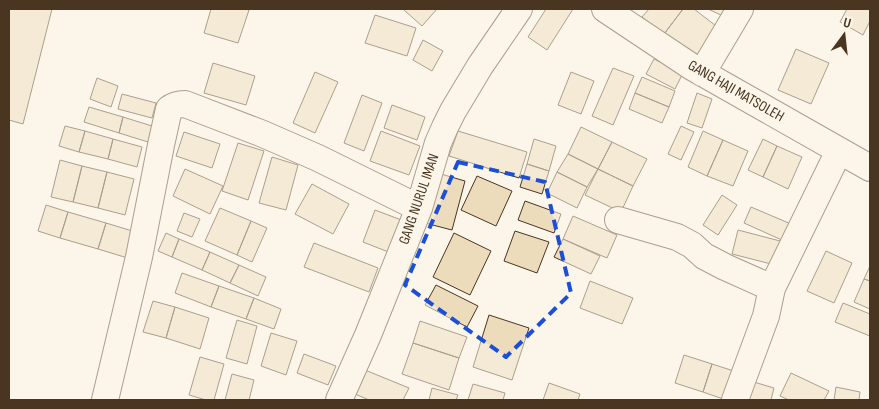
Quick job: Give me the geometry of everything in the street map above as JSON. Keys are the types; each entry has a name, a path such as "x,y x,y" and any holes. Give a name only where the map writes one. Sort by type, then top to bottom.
{"street":[{"name":"GANG NURUL IMAN","path":"340,400 419,208 438,142 452,111 519,9"},
{"name":"GANG HAJI MATSOLEH","path":"605,9 702,73 870,168"},
{"path":"702,73 740,9"},
{"path":"105,400 139,257 169,109 173,106 185,104 263,134 318,158 419,208"},
{"path":"735,400 766,316 772,288 839,150"},
{"path":"618,220 677,237 692,245 704,256 772,288"}],"highlighted area":[{"path":"458,162 545,182 571,293 506,357 405,285"}],"building":[{"path":"9,9 52,9 23,124 9,120"},
{"path":"211,9 249,10 238,43 204,33"},
{"path":"403,9 437,9 422,26"},
{"path":"546,9 573,9 547,50 528,37"},
{"path":"649,9 683,9 664,34 642,17"},
{"path":"683,9 694,9 720,29 697,59 664,34"},
{"path":"708,9 727,9 723,16"},
{"path":"847,9 870,9 870,21 863,35 840,22"},
{"path":"375,15 416,28 407,56 365,43"},
{"path":"423,40 443,51 432,71 413,60"},
{"path":"796,49 829,63 811,104 778,90"},
{"path":"654,59 683,73 675,89 646,74"},
{"path":"213,63 255,76 246,105 204,93"},
{"path":"613,68 634,76 613,125 592,116"},
{"path":"315,72 338,82 315,133 293,123"},
{"path":"571,72 594,81 581,114 558,105"},
{"path":"642,77 675,91 669,107 635,93"},
{"path":"97,78 118,86 111,107 90,99"},
{"path":"635,93 669,107 662,123 629,109"},
{"path":"697,93 712,99 702,128 687,123"},
{"path":"122,94 156,103 152,118 118,109"},
{"path":"362,95 382,103 364,151 344,143"},
{"path":"392,105 425,117 417,140 384,128"},
{"path":"89,107 123,117 119,133 84,122"},
{"path":"123,117 152,126 148,142 119,133"},
{"path":"65,126 85,131 79,152 59,146"},
{"path":"681,126 694,132 681,160 668,154"},
{"path":"581,127 612,142 598,169 568,154"},
{"path":"85,131 113,139 108,159 79,152"},
{"path":"381,131 420,146 409,175 370,161"},
{"path":"458,131 527,152 519,178 449,156"},
{"path":"703,131 723,140 707,176 688,167"},
{"path":"184,132 220,144 212,168 176,156"},
{"path":"113,139 142,147 137,167 108,159"},
{"path":"534,139 556,146 549,171 527,164"},
{"path":"763,139 777,146 763,177 748,170"},
{"path":"723,140 748,151 733,186 707,176"},
{"path":"612,142 647,159 633,186 598,169"},
{"path":"238,143 264,151 248,200 222,191"},
{"path":"777,146 802,157 788,189 763,177"},
{"path":"568,154 598,169 587,187 557,172"},
{"path":"272,157 298,165 286,210 259,203"},
{"path":"60,160 82,166 73,202 51,197"},
{"path":"527,164 549,171 542,194 520,187"},
{"path":"82,166 107,172 98,208 73,202"},
{"path":"185,169 223,186 210,214 173,196"},
{"path":"598,169 633,186 621,212 585,195"},
{"path":"107,172 134,179 125,215 98,208"},
{"path":"434,172 465,181 452,230 421,222"},
{"path":"557,172 587,187 577,208 547,193"},
{"path":"477,176 512,191 496,226 461,210"},
{"path":"312,184 349,204 333,234 295,214"},
{"path":"722,195 737,205 718,235 703,225"},
{"path":"525,201 561,214 554,233 518,220"},
{"path":"46,205 68,212 60,238 38,231"},
{"path":"751,207 791,224 784,241 744,223"},
{"path":"220,208 251,221 237,255 205,241"},
{"path":"375,210 404,221 391,253 363,242"},
{"path":"68,212 106,223 98,249 60,238"},
{"path":"184,213 200,219 192,237 177,231"},
{"path":"573,216 617,235 607,258 563,239"},
{"path":"251,221 267,228 252,262 237,255"},
{"path":"106,223 139,233 131,259 98,249"},
{"path":"738,230 780,241 775,265 732,254"},
{"path":"515,231 549,242 537,273 504,261"},
{"path":"166,233 179,239 172,257 158,251"},
{"path":"454,233 491,251 470,295 433,277"},
{"path":"179,239 210,252 202,270 172,257"},
{"path":"563,239 600,256 591,274 554,257"},
{"path":"314,243 378,268 369,292 304,267"},
{"path":"826,251 852,263 834,303 807,291"},
{"path":"210,252 239,265 230,283 202,270"},
{"path":"239,265 266,277 258,296 230,283"},
{"path":"870,266 870,281 864,279"},
{"path":"182,273 219,286 211,307 175,293"},
{"path":"864,279 870,281 870,309 854,302"},
{"path":"590,281 633,298 622,324 580,308"},
{"path":"436,285 478,306 467,327 425,305"},
{"path":"219,286 254,298 246,319 211,307"},
{"path":"254,298 281,309 274,329 246,319"},
{"path":"153,301 175,307 166,338 143,332"},
{"path":"843,303 870,314 870,336 835,322"},
{"path":"175,307 209,318 200,349 166,338"},
{"path":"489,315 529,328 512,380 473,367"},
{"path":"237,320 257,326 247,364 226,358"},
{"path":"420,321 467,337 459,358 413,343"},
{"path":"271,333 297,341 286,375 261,366"},
{"path":"413,343 459,358 449,390 402,374"},
{"path":"304,354 336,366 328,385 297,373"},
{"path":"684,355 712,364 703,392 675,383"},
{"path":"200,357 224,364 214,400 206,400 189,395"},
{"path":"712,364 737,372 726,400 703,392"},
{"path":"365,370 409,388 403,400 369,400 355,394"},
{"path":"791,373 829,391 824,400 789,400 780,396"},
{"path":"232,374 254,380 249,400 225,400"},
{"path":"747,380 774,388 771,400 742,400"},
{"path":"549,383 580,394 578,400 543,400"},
{"path":"473,384 505,393 503,400 468,400"},
{"path":"836,387 860,392 859,400 834,400"},
{"path":"432,388 458,395 456,400 429,400"}]}
